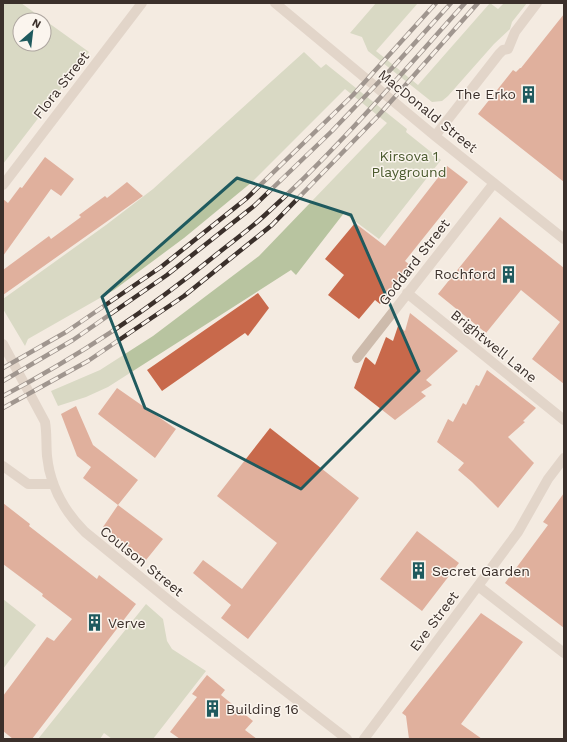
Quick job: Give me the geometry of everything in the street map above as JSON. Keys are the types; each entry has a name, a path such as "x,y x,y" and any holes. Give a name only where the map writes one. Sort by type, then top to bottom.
{"street":[{"name":"Flora Street","path":"3,185 142,3"},
{"name":"MacDonald Street","path":"275,3 435,136 564,239"},
{"path":"435,136 499,54 503,50 508,50 515,32 537,3"},
{"name":"Goddard Street","path":"357,358 494,184"},
{"name":"Brightwell Lane","path":"407,293 564,420"},
{"name":"Coulson Street","path":"3,344 45,422 47,432 47,456 54,484 59,498 68,513 85,532 177,607 347,739"},
{"name":"Eve Street","path":"364,739 518,532 546,483 564,458"},
{"path":"3,466 28,484 54,484"},
{"path":"478,586 564,653"}],"highlighted area":[{"path":"237,178 351,215 419,371 301,489 145,408 102,297"}],"green space":[{"path":"3,3 21,3 33,12 12,12 12,52 52,52 52,25 89,52 3,164"},
{"path":"376,3 418,3 376,51 418,85 490,3 498,9 504,3 527,3 512,22 510,29 494,44 448,96 442,101 432,102 368,51 362,37 350,33"},
{"name":"Kirsova 1 Playground","path":"304,52 321,68 326,64 407,129 406,132 441,160 379,239 344,213 296,275 291,270 108,387 86,397 58,406 51,391 100,370 153,336 259,256 387,123 345,89 252,182 184,238 114,290 28,339 25,346 3,309 3,299 106,225 153,189"},
{"path":"3,599 36,625 3,669"},
{"path":"146,604 163,619 167,641 172,649 206,671 153,739 112,739 104,733 100,739 38,739"}],"building":[{"name":"The Erko","path":"564,14 564,182 478,114 513,70 516,72 521,68"},
{"path":"45,157 74,179 61,196 51,189 3,256 3,199 8,203 20,187 22,188"},
{"path":"447,166 468,182 405,261 411,266 380,304 375,300 359,319 328,295 344,275 325,259 355,223 385,246"},
{"path":"127,182 143,196 3,295 3,270 49,236 51,239 81,217 79,215 105,196 107,198"},
{"name":"Rochford","path":"500,217 564,268 564,384 532,359 560,322 521,290 486,333 438,294"},
{"path":"258,293 269,308 248,336 245,333 162,391 147,370"},
{"path":"410,313 458,351 426,380 432,385 421,392 426,396 395,420 354,388 365,358 366,357 375,365 386,337 393,341 398,326 405,331"},
{"path":"487,370 536,408 523,421 525,422 508,437 534,463 498,508 458,470 464,463 437,442 448,419 453,422 463,403 466,405 476,385 479,386"},
{"path":"117,388 176,429 155,458 98,414"},
{"path":"76,406 93,445 138,480 118,505 83,478 91,467 77,456 61,414"},
{"path":"270,428 359,498 248,639 221,618 231,605 193,573 203,560 242,589 277,543 217,496"},
{"path":"564,493 564,628 505,583 548,525 543,522"},
{"name":"Verve","path":"3,503 30,524 29,526 97,579 99,575 136,604 32,739 13,739 3,731 3,696 47,637 54,641 72,619 42,596 43,594 3,564"},
{"path":"118,505 163,539 146,560 103,527"},
{"name":"Secret Garden","path":"417,531 459,563 422,611 380,579"},
{"path":"481,613 523,642 461,724 482,739 409,739 406,716 402,713"},
{"name":"Building 16","path":"207,675 225,690 221,695 253,721 245,730 257,739 180,739 170,732 197,697 192,694"}],"railway":[{"path":"3,368 66,332 161,267 247,198 353,95 436,3"},
{"path":"3,381 73,340 167,275 254,206 332,131 451,3"},
{"path":"3,396 59,365 114,330 192,274 265,215 343,138 465,3"},
{"path":"3,408 88,361 184,296 272,225 378,116 478,3"}],"place":[{"name":"The Erko","path":"529,94"},
{"name":"Rochford","path":"509,274"},
{"name":"Secret Garden","path":"419,571"},
{"name":"Verve","path":"95,623"},
{"name":"Building 16","path":"213,709"}]}
